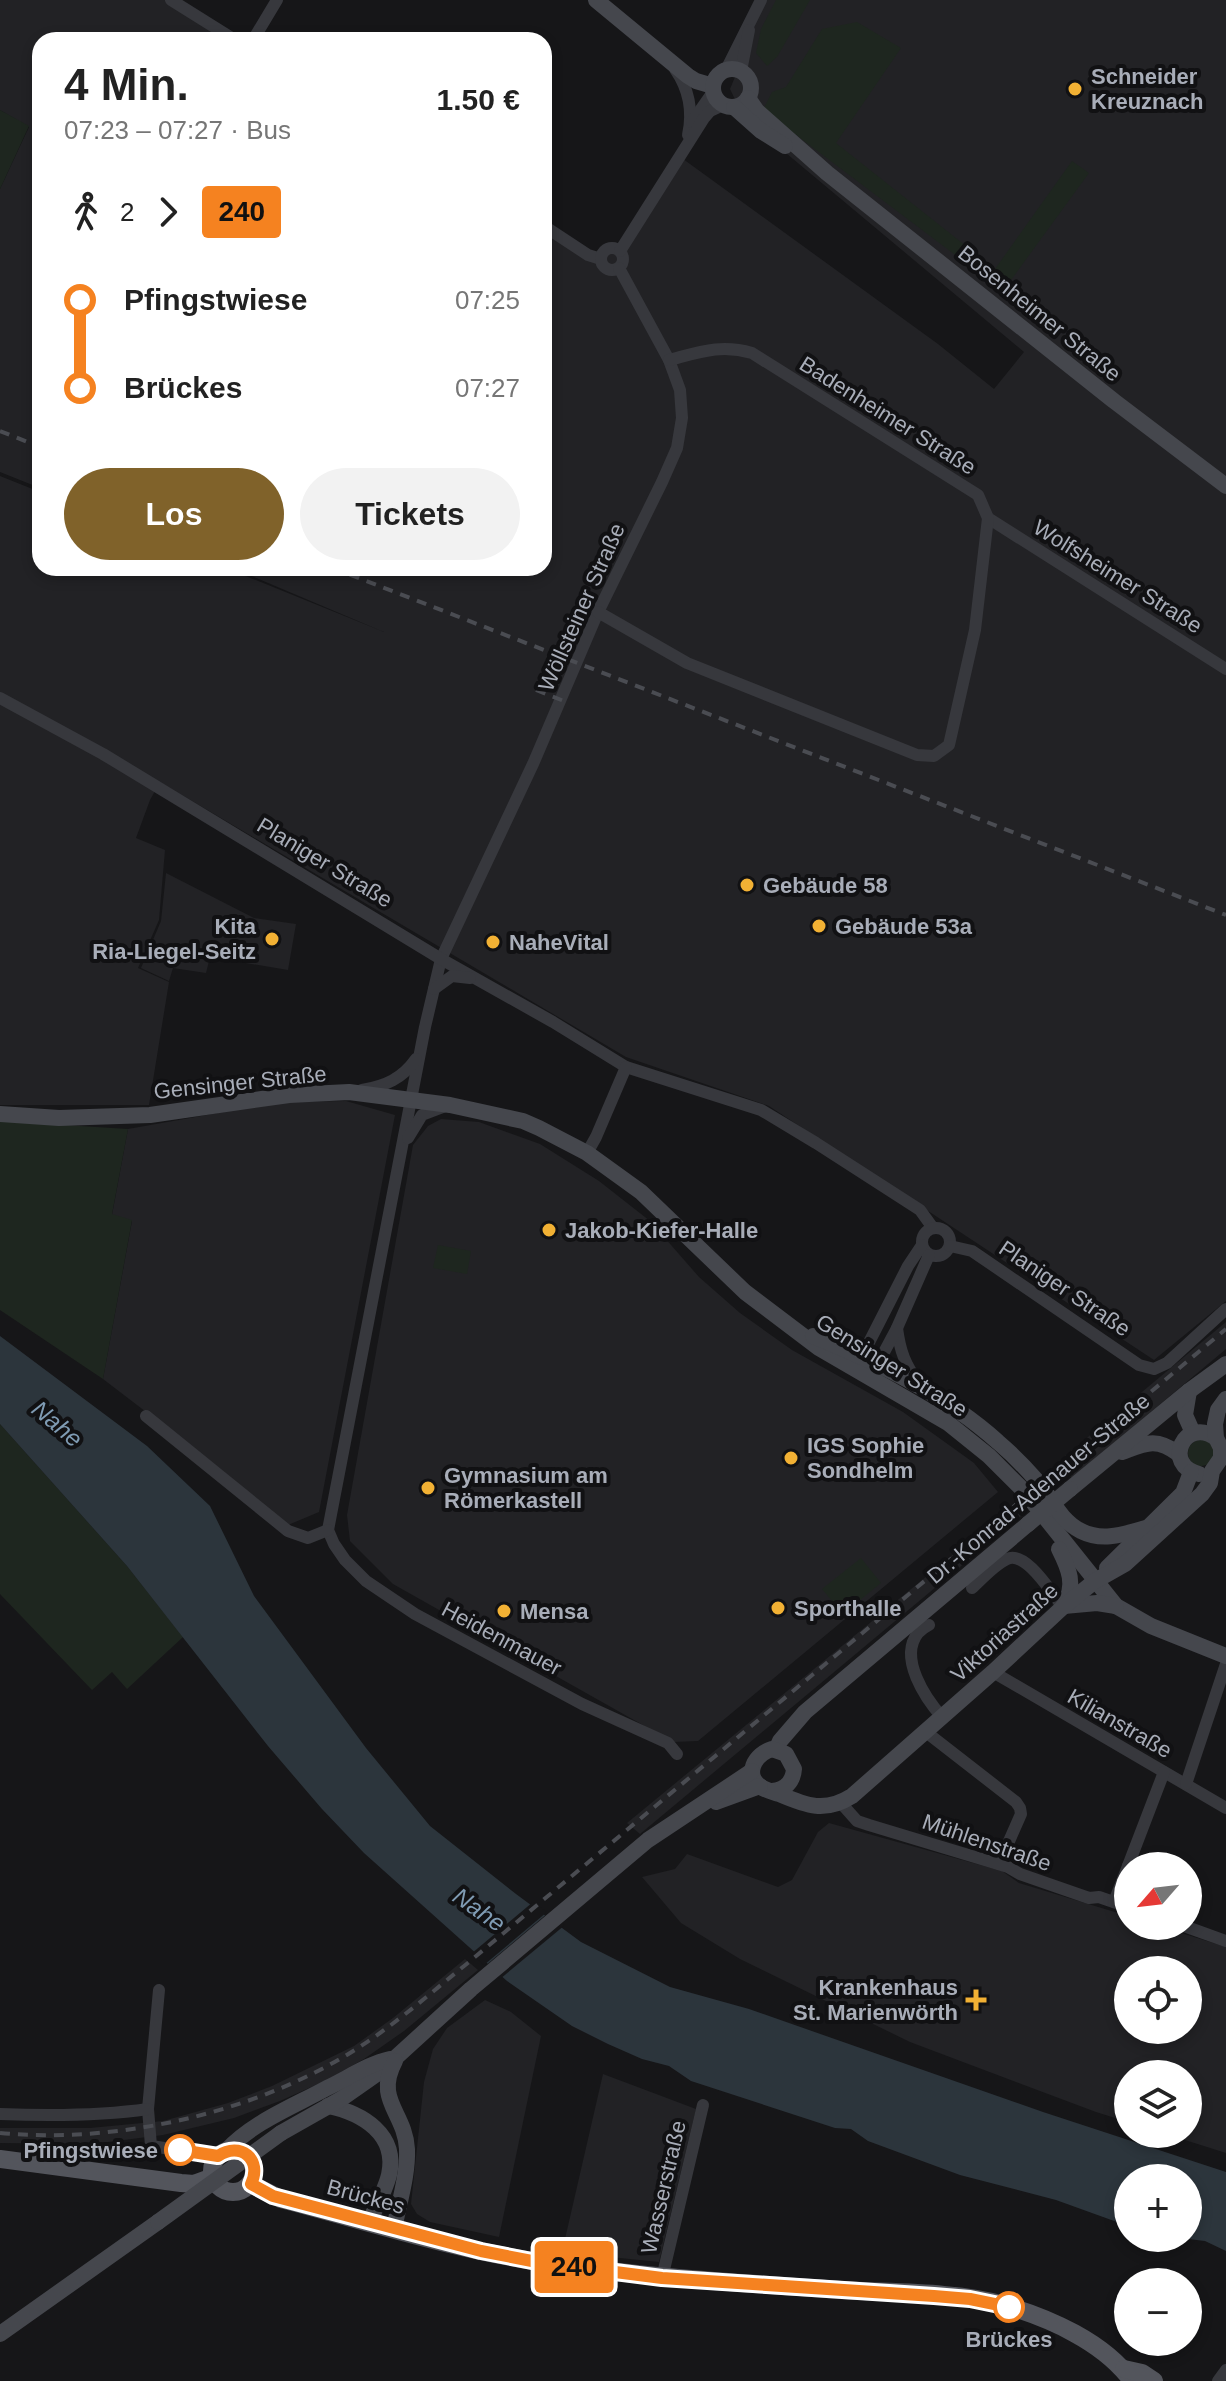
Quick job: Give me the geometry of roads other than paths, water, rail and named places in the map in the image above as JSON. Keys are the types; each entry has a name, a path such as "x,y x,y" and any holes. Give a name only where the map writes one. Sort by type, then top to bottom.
{"main road":[{"path":"239,2150 250,2158 255,2171 251,2184 240,2192 226,2192 213,2177 212,2166 222,2154 239,2150"},
{"path":"0,2159 181,2183 194,2184 213,2177"},
{"name":"Brückes","path":"251,2184 281,2199 481,2251 537,2262 662,2278 934,2296 1002,2305 1076,2334 1122,2377 1142,2373 1154,2381"}],"street":[{"path":"171,0 222,32"},
{"path":"258,32 277,0"},
{"name":"Bosenheimer Straße","path":"596,0 671,64 696,81 727,88 761,131 827,173"},
{"path":"620,251 686,142 727,88 758,6"},
{"name":"Bosenheimer Straße","path":"625,23 727,88 757,111 827,173 1226,486"},
{"path":"671,64 686,88 690,108 686,142"},
{"path":"690,126 727,88"},
{"path":"552,231 588,255 601,259"},
{"path":"607,249 620,251 624,260 619,268 609,270 603,266 601,259 607,249"},
{"name":"Wöllsteiner Straße","path":"441,959 533,764 598,612 677,448 682,418 680,390 669,360 619,268"},
{"name":"Badenheimer Straße","path":"669,360 713,348 734,348 752,353 978,495 988,518"},
{"path":"598,612 687,663 917,755 934,756 949,745 956,716 975,630 988,518"},
{"name":"Wolfsheimer Straße","path":"988,518 1226,669"},
{"name":"Planiger Straße","path":"0,698 103,754 626,1067 761,1110 920,1210 933,1228 947,1232 950,1246 972,1251 1139,1365 1154,1369 1167,1363 1226,1309"},
{"path":"146,1416 288,1531 308,1538 328,1530 441,959"},
{"path":"434,989 452,976 483,982"},
{"path":"349,1092 393,1082 408,1070 420,1053"},
{"path":"587,1153 626,1067"},
{"name":"Gensinger Straße","path":"0,1114 59,1118 150,1115 289,1095 349,1092 450,1105 523,1121 587,1153 641,1192 745,1292 793,1328 866,1368 948,1423 1004,1469 1095,1581"},
{"path":"402,1148 422,1115 450,1105"},
{"path":"866,1368 897,1328 926,1250 923,1236 933,1228"},
{"path":"926,1250 942,1255 950,1246"},
{"path":"866,1368 908,1266 926,1250"},
{"path":"897,1328 906,1366 923,1389"},
{"name":"Dr.-Konrad-Adenauer-Straße","path":"782,1753 780,1741 805,1712 1070,1489 1226,1364"},
{"name":"Gensinger Straße","path":"866,1368 923,1389 969,1418 1036,1479 1063,1518 1079,1530 1108,1537 1146,1528"},
{"name":"Dr.-Konrad-Adenauer-Straße","path":"1195,1387 1185,1415 1196,1432"},
{"path":"1226,1391 1211,1406 1196,1432 1184,1439 1179,1454 1181,1462 1191,1472 1201,1474 1212,1471 1219,1463 1221,1445 1217,1414 1226,1399"},
{"path":"1196,1432 1208,1433 1221,1445"},
{"path":"1109,1457 1156,1442 1179,1454"},
{"path":"1095,1581 1125,1564 1188,1508 1206,1489 1212,1471"},
{"path":"1095,1581 1183,1493 1191,1472"},
{"path":"1040,1511 1071,1575 1070,1589 1063,1607"},
{"name":"Heidenmauer","path":"328,1530 345,1560 366,1581 415,1614 582,1704 668,1743 677,1754"},
{"path":"972,1588 1005,1559 1013,1557 1033,1568 1063,1607"},
{"path":"1095,1581 1116,1606 1142,1622 1226,1656"},
{"name":"Viktoriastraße","path":"761,1783 794,1801 823,1807 841,1803 926,1732 1095,1581"},
{"path":"1063,1607 1083,1603 1116,1606"},
{"path":"929,1625 917,1634 912,1656 915,1676 927,1700 942,1717"},
{"path":"1186,1784 1226,1664"},
{"name":"Kilianstraße","path":"993,1672 1226,1808"},
{"path":"926,1732 1020,1808 1021,1814 999,1864"},
{"path":"0,2334 281,2133 366,2082 648,1840 684,1815 761,1783 783,1788 793,1774 793,1765 782,1753 767,1750 754,1762 761,1783"},
{"path":"1133,1852 1164,1772"},
{"path":"793,1774 804,1790 823,1807"},
{"name":"Mühlenstraße","path":"841,1803 857,1821 999,1864 1089,1898 1099,1897 1114,1902"},
{"path":"1202,1932 1226,1941"},
{"path":"159,1990 148,2109 151,2146 222,2154 264,2121 367,2067 396,2058"},
{"path":"394,2229 407,2154 404,2132 387,2091 388,2075 396,2058"},
{"name":"Wasserstraße","path":"662,2278 703,2105"},
{"path":"328,2106 368,2122 380,2132 387,2146 391,2163 389,2173 369,2222"},
{"path":"0,2114 62,2116 148,2109"},
{"path":"1218,2381 1226,2370"}],"water":[{"name":"Nahe","path":"0,1336 147,1446 210,1506 254,1596 366,1748 430,1826 581,1942 670,1987 749,2009 1114,2135 1114,2148 1153,2148 1202,2164 1114,2164 1114,2221 1056,2200 960,2175 868,2141 851,2129 835,2128 691,2081 669,2066 642,2059 572,2026 507,1981 364,1853 322,1809 268,1746 127,1566 0,1424"},
{"path":"1202,2164 1226,2172 1226,2251 1202,2241"}],"railway":[{"path":"0,431 32,444"},
{"path":"354,576 1226,915"},
{"path":"536,690 569,703"},
{"path":"0,2133 92,2134 185,2119 276,2090 358,2048 401,2018 469,1962 1226,1329"}],"place":[{"name":"Schneider Kreuznach","path":"1075,89"},
{"name":"Gebäude 58","path":"747,885"},
{"name":"Gebäude 53a","path":"819,926"},
{"name":"Kita Ria-Liegel-Seitz","path":"272,939"},
{"name":"NaheVital","path":"493,942"},
{"name":"Jakob-Kiefer-Halle","path":"549,1230"},
{"name":"IGS Sophie Sondhelm","path":"791,1458"},
{"name":"Gymnasium am Römerkastell","path":"428,1488"},
{"name":"Sporthalle","path":"778,1608"},
{"name":"Mensa","path":"504,1611"},
{"name":"Krankenhaus St. Marienwörth","path":"976,2000"},
{"name":"Pfingstwiese","path":"180,2150"},
{"name":"Brückes","path":"1009,2307"}]}
